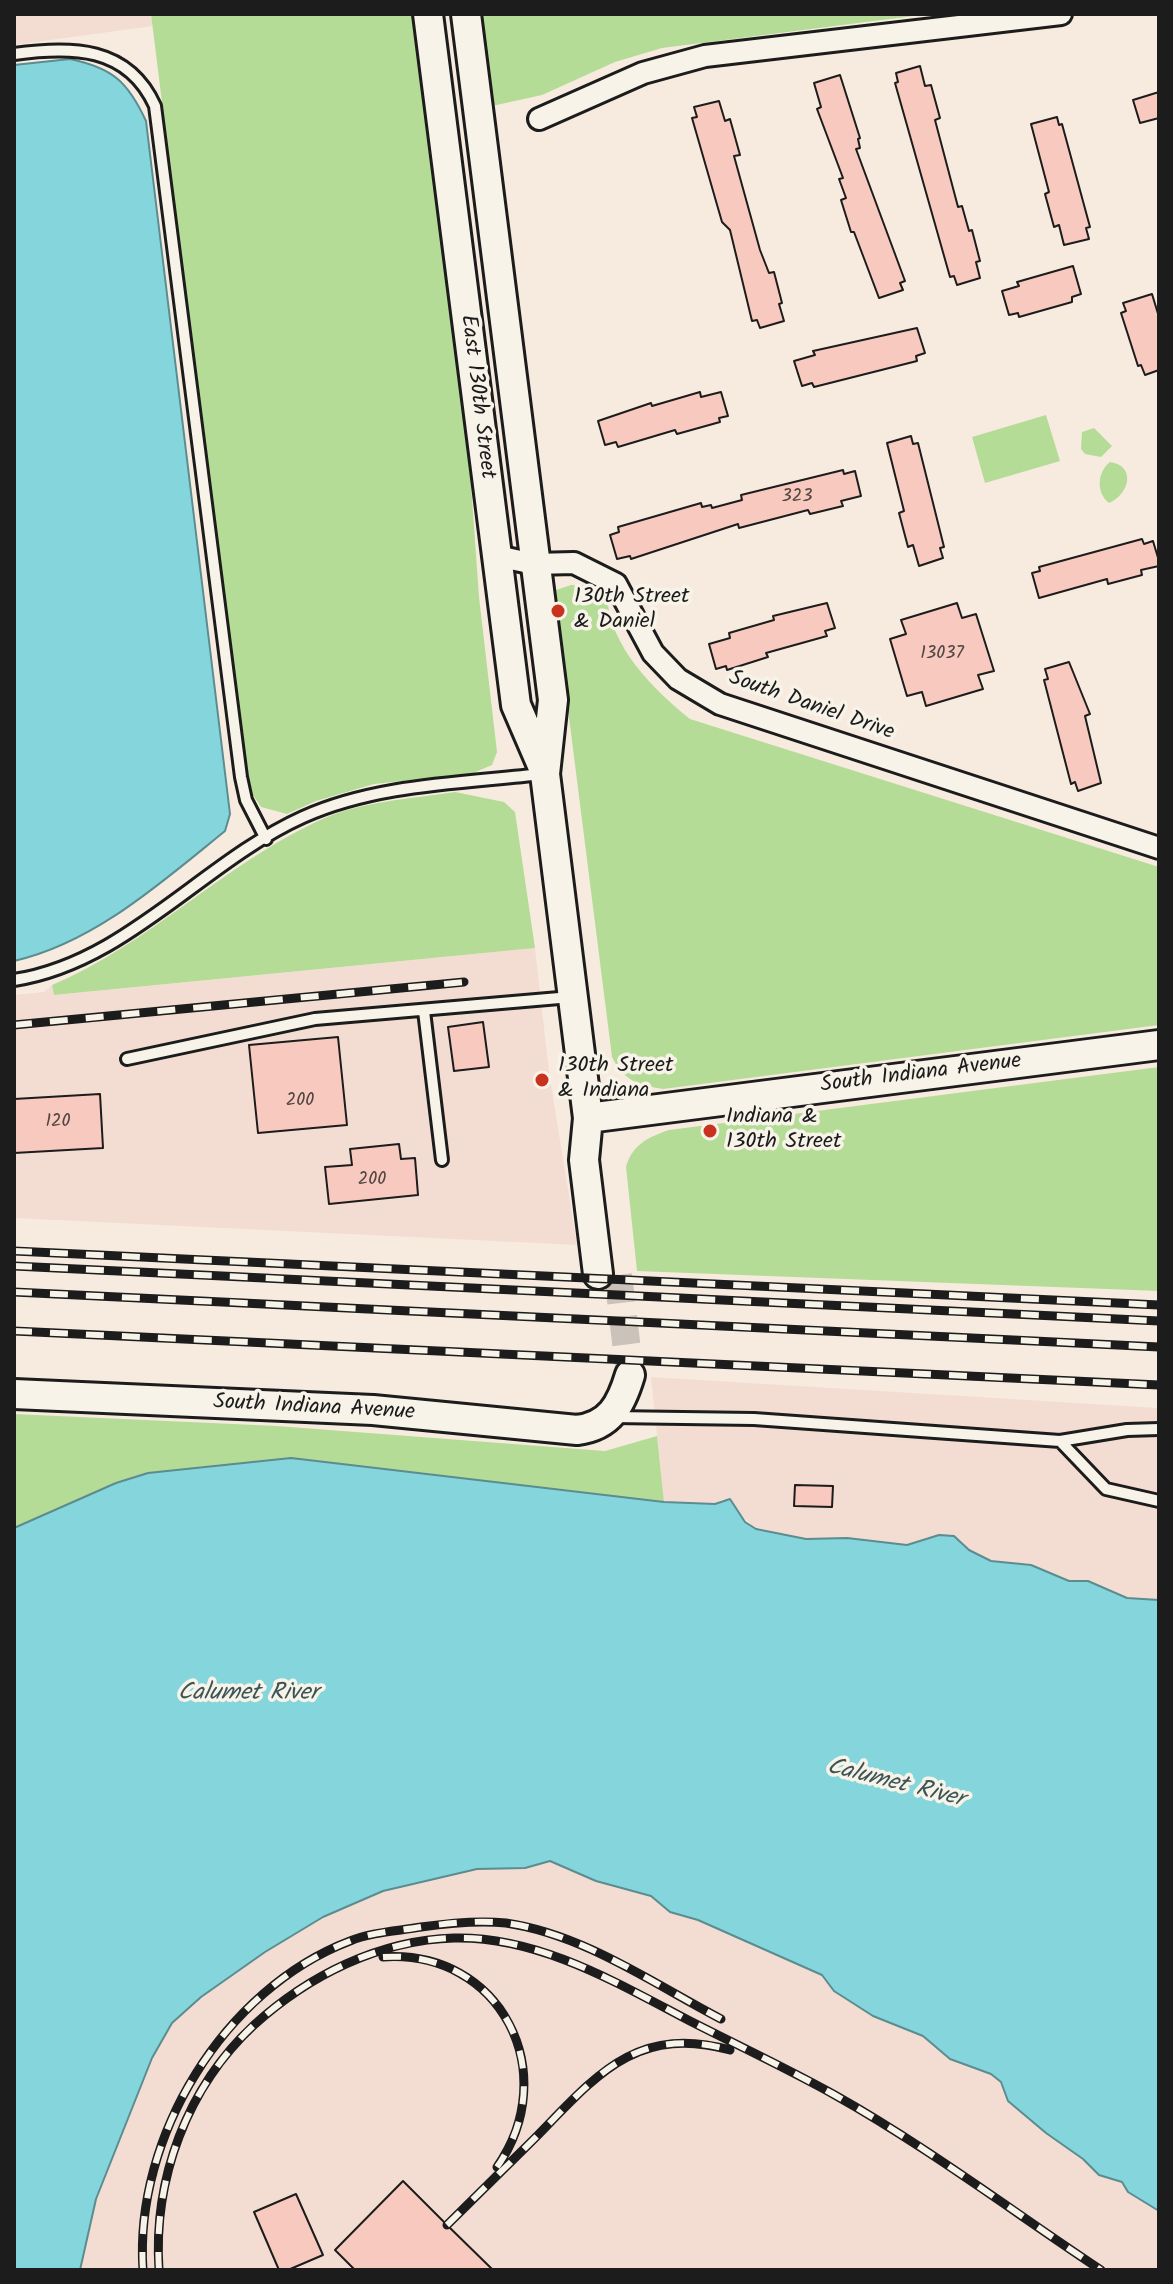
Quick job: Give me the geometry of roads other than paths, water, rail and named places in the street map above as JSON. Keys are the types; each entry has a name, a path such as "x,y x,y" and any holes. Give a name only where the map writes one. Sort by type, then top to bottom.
{"main road":[{"name":"East 130th Street","path":"428,14 516,705 545,774"},
{"name":"East 130th Street","path":"466,14 553,700 545,774 588,1118 603,1158 608,1275"},
{"name":"South Indiana Avenue","path":"588,1118 1159,1045"},
{"path":"610,1416 623,1400 620,1375"},
{"name":"South Indiana Avenue","path":"14,1394 373,1410 577,1430 591,1428 610,1416"}],"street":[{"path":"539,119 643,73 705,56 1061,14"},
{"name":"South Daniel Drive","path":"497,556 534,564 574,563 616,584 653,653 678,679 720,704 1159,848"}],"lane":[{"path":"14,54 61,49 103,54 136,76 155,106 241,777 246,800 266,839"},
{"path":"14,980 49,975 88,954 140,924 302,817 343,802 415,788 545,774"},
{"path":"127,1059 315,1019 573,996"},
{"path":"424,1011 442,1160"},
{"path":"610,1416 754,1419 1060,1441 1127,1430 1159,1429"},
{"path":"1060,1441 1106,1489 1159,1501"}],"water":[{"path":"70,59 97,67 117,79 133,96 146,121 230,814 225,831 126,908 72,940 14,961 14,65"},
{"name":"Calumet River","path":"291,1458 664,1502 715,1504 730,1499 745,1522 756,1529 806,1539 847,1538 907,1545 939,1535 954,1536 969,1550 991,1561 1031,1565 1069,1581 1088,1581 1127,1598 1159,1600 1159,2211 1128,2192 1122,2182 1099,2175 1083,2159 1046,2133 1008,2101 1001,2082 991,2074 950,2059 923,2036 873,2016 834,1991 822,1975 698,1920 670,1912 651,1896 596,1881 550,1861 525,1868 477,1869 383,1891 323,1917 265,1952 201,1997 172,2023 152,2058 96,2199 80,2270 14,2270 14,1528 116,1483 148,1473"}],"tunnel":[{"path":"618,1275 630,1375"}],"railway":[{"path":"14,1025 464,982"},
{"path":"14,1251 1159,1305"},
{"path":"14,1266 1159,1321"},
{"path":"14,1292 1159,1347"},
{"path":"14,1331 1159,1385"},
{"path":"143,2270 144,2220 154,2169 171,2120 196,2074 227,2031 263,1994 305,1963 350,1941 385,1932 464,1922 506,1923 535,1929 617,1962 721,2019"},
{"path":"159,2270 162,2202 179,2137 193,2106 230,2050 275,2007 321,1976 372,1953 426,1940 454,1938 486,1939 516,1945 576,1964 797,2075 902,2135 1101,2270"},
{"path":"383,1957 424,1960 460,1973 488,1995 509,2024 521,2057 524,2093 516,2131 497,2167"},
{"path":"447,2225 577,2095 619,2062 642,2050 668,2044 697,2044 730,2050"}],"place":[{"name":"130th Street & Daniel","path":"558,611"},
{"name":"130th Street & Indiana","path":"542,1080"},
{"name":"Indiana & 130th Street","path":"710,1131"}]}
